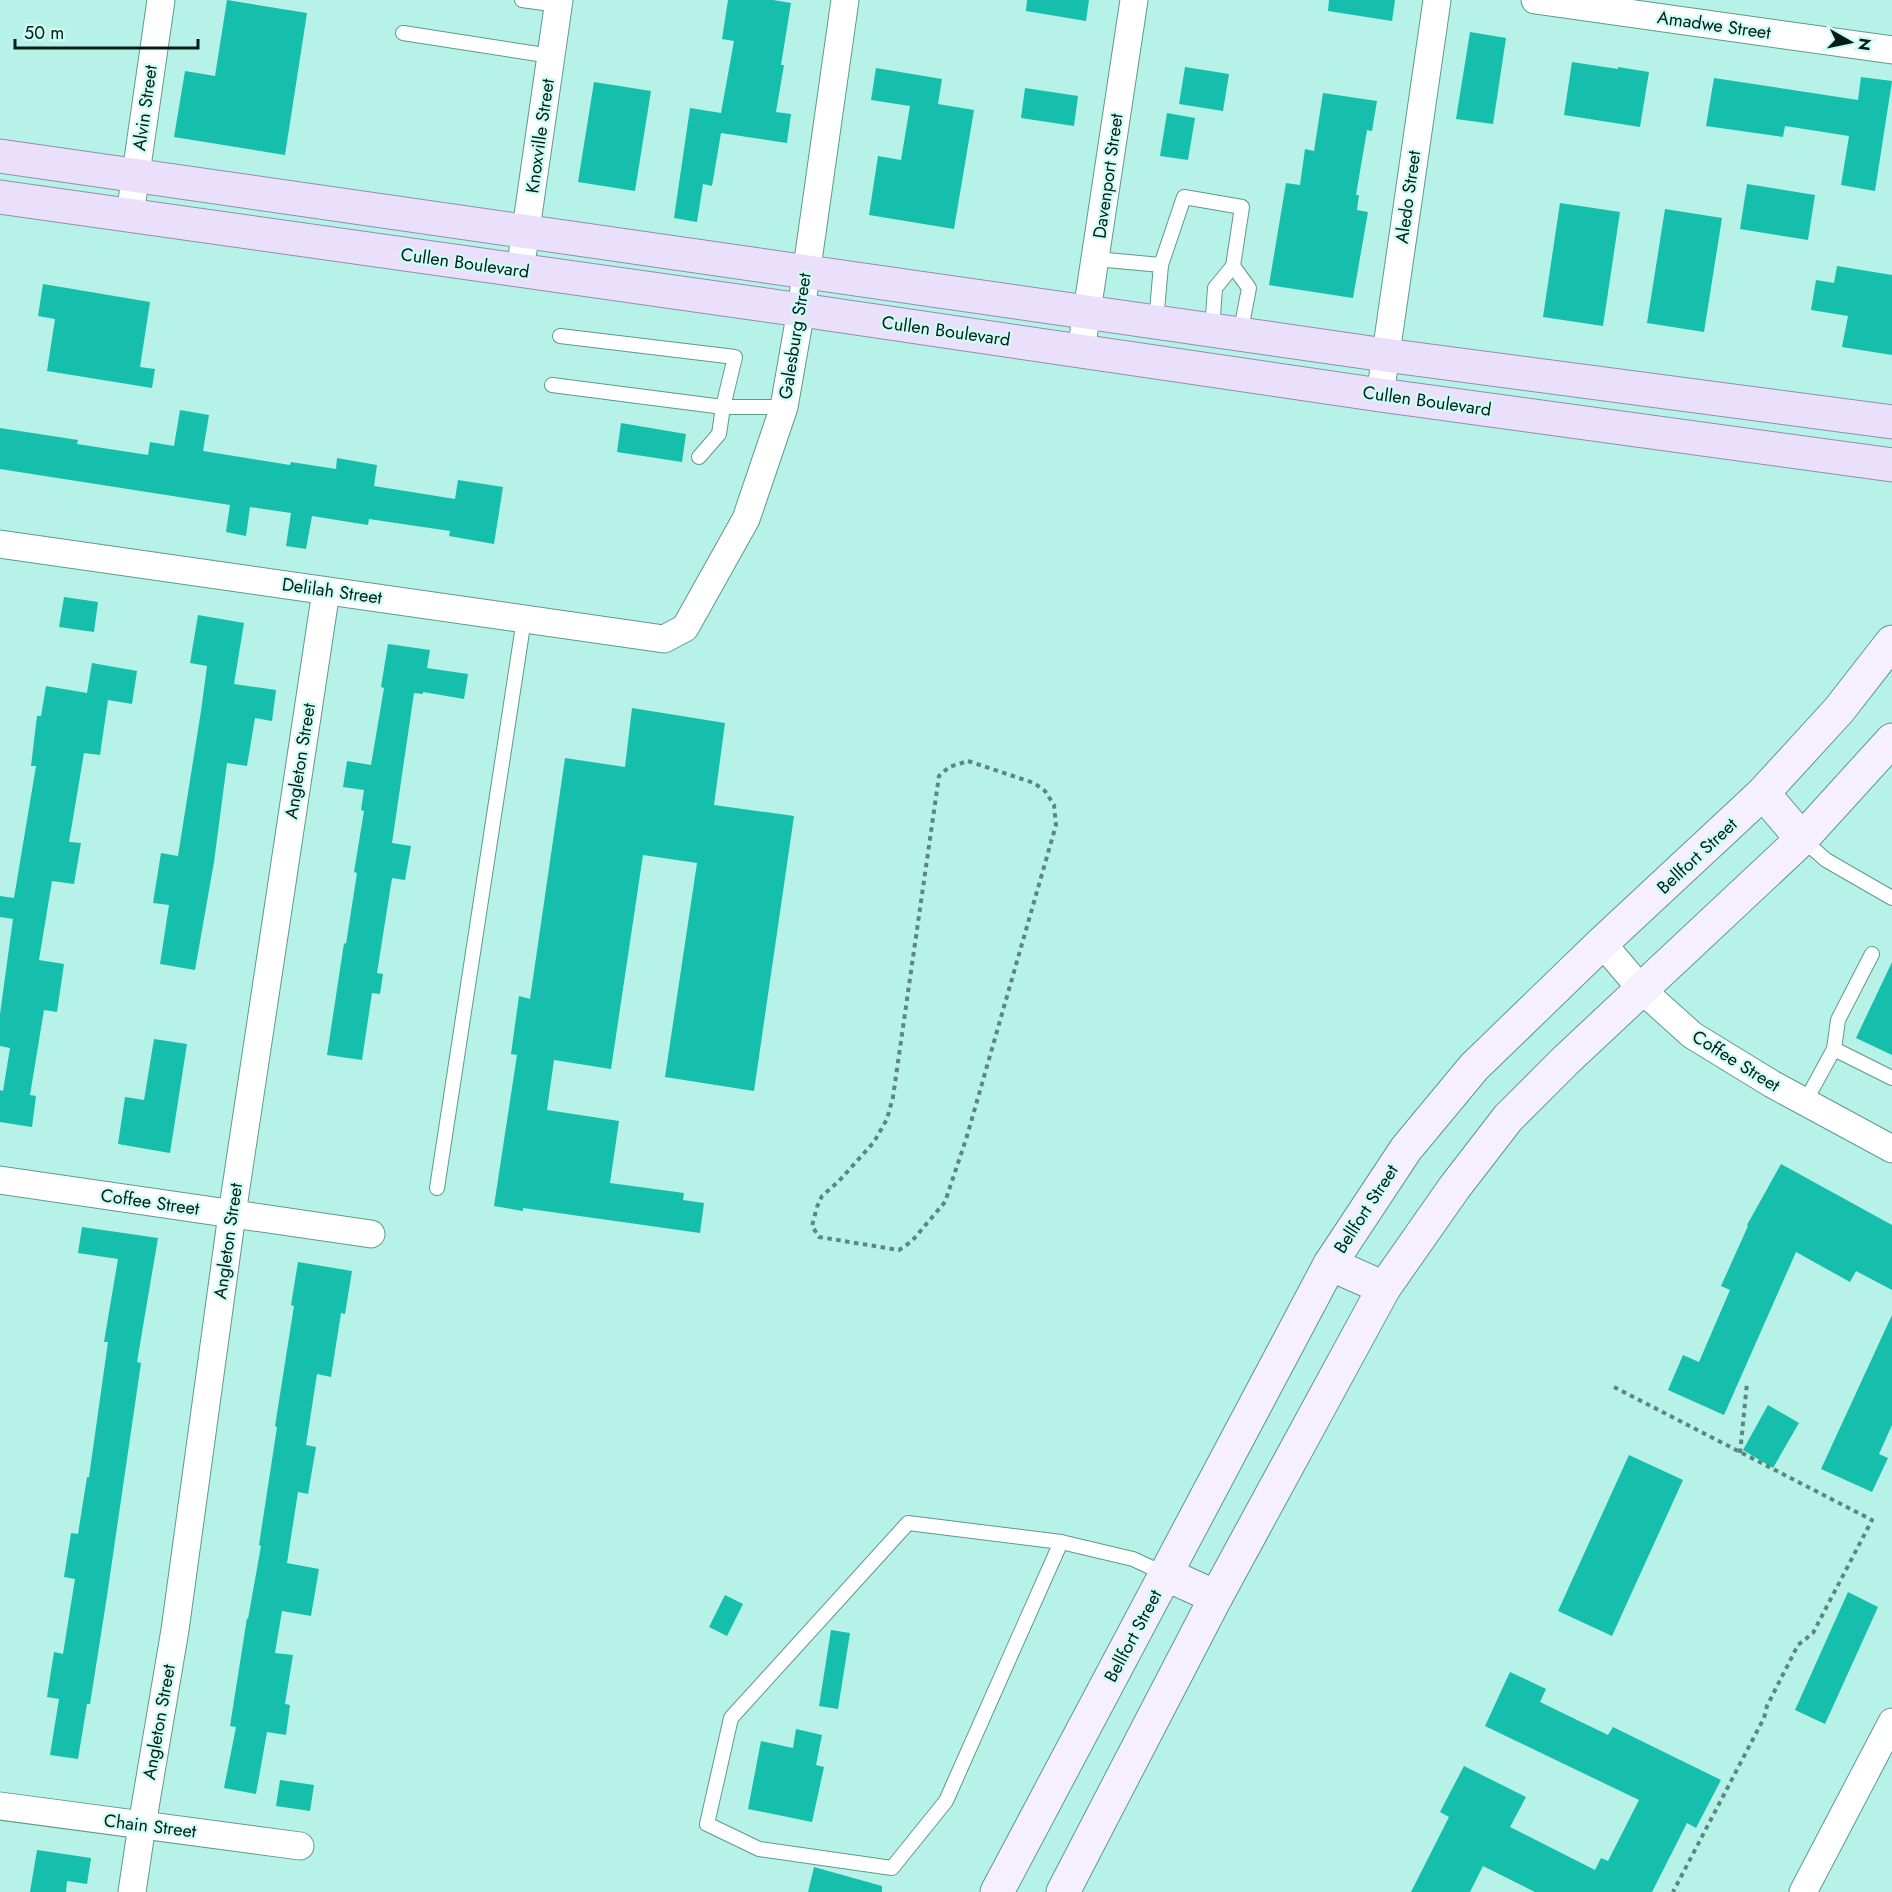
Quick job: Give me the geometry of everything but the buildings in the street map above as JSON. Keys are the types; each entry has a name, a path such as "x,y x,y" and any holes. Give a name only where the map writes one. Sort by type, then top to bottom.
{"main road":[{"path":"0,156 1385,356 1892,422"},
{"name":"Cullen Boulevard","path":"0,197 1892,465"},
{"name":"Bellfort Street","path":"1010,1887 1165,1574 1330,1264 1406,1149 1474,1067 1763,794 1839,710 1892,642"},
{"path":"1064,1892 1216,1597 1384,1288 1454,1188 1508,1118 1565,1060 1802,839 1892,740"},
{"path":"1763,794 1802,839"},
{"path":"1330,1264 1384,1288"},
{"path":"1165,1574 1216,1597"}],"street":[{"name":"Alvin Street","path":"130,215 161,0"},
{"name":"Galesburg Street","path":"664,639 685,628 746,519 784,407 801,310 845,0"},
{"name":"Davenport Street","path":"1081,351 1134,0"},
{"name":"Aledo Street","path":"1380,394 1437,0"},
{"name":"Amadwe Street","path":"1535,0 1892,50"},
{"name":"Knoxville Street","path":"520,271 559,3"},
{"name":"Delilah Street","path":"0,544 664,639"},
{"name":"Angleton Street","path":"132,1892 175,1630 232,1214 326,591"},
{"name":"Coffee Street","path":"1602,944 1642,990 1692,1035 1805,1102 1892,1149"},
{"name":"Coffee Street","path":"0,1180 371,1234"},
{"path":"1803,1892 1892,1722"},
{"name":"Chain Street","path":"0,1806 300,1846"}],"lane":[{"path":"522,0 559,3"},
{"path":"403,33 551,56"},
{"path":"1156,322 1161,265 1184,197 1242,207 1233,266 1215,288 1226,333"},
{"path":"1096,259 1161,265"},
{"path":"1226,333 1249,288 1233,266"},
{"path":"560,336 735,357 719,434 699,457"},
{"path":"552,385 723,407 784,407"},
{"path":"437,1188 524,619"},
{"path":"1802,839 1826,860 1892,898"},
{"path":"1805,1102 1834,1049 1838,1020 1872,954"},
{"path":"1834,1049 1892,1078"},
{"path":"1061,1542 946,1801 892,1868 759,1849 707,1824 731,1718 908,1523 1061,1542 1133,1559 1165,1574"}],"path":[{"path":"968,761 1034,783 1046,791 1054,805 1056,825 967,1136 945,1202 912,1241 899,1250 819,1237 812,1226 822,1196 839,1181 874,1142 887,1119 893,1097 939,776 949,767 968,761"},
{"path":"1740,1453 1747,1383"},
{"path":"1614,1387 1872,1520 1813,1633 1798,1645 1767,1706 1764,1718 1673,1892"}]}
